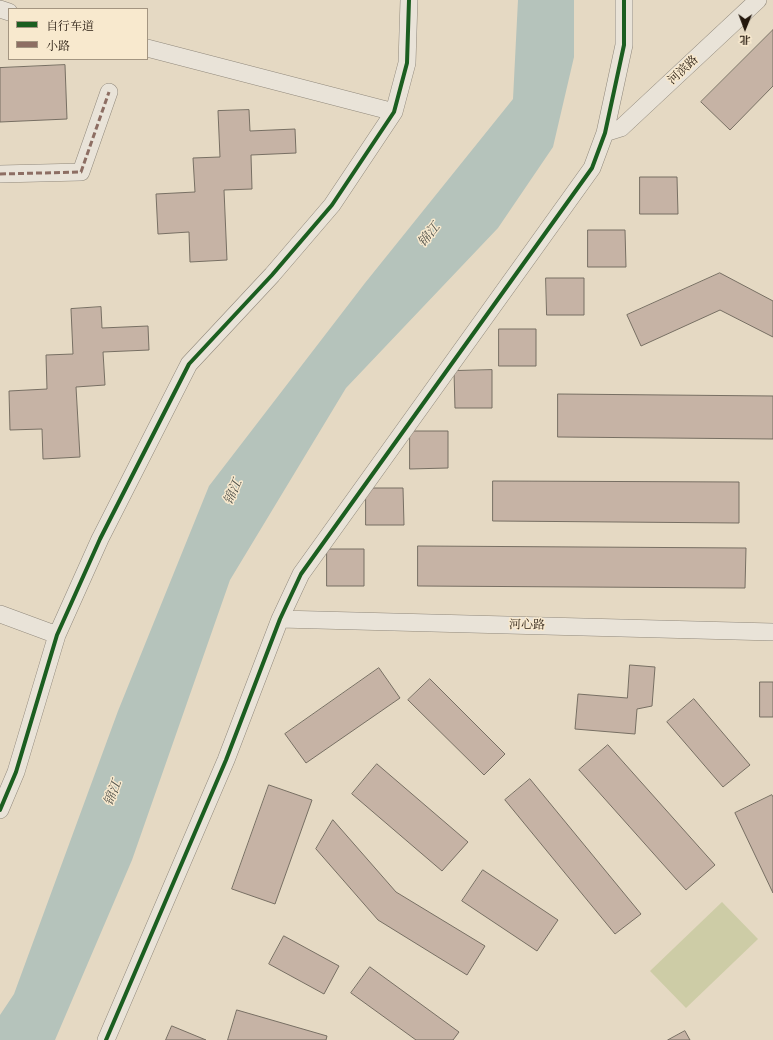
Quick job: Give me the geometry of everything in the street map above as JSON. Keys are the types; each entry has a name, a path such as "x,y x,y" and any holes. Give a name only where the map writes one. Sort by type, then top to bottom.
{"street":[{"path":"0,810 16,772 57,635 100,539 189,364 272,275 332,205 394,112 408,63 409,0"},
{"path":"106,1040 226,760 280,619 301,574 592,168 605,133 624,45 624,0"},
{"name":"河滨路","path":"605,133 621,128 758,0"},
{"path":"148,48 394,112"},
{"path":"0,174 81,172 109,92"},
{"path":"0,614 57,635"},
{"name":"河心路","path":"280,619 773,632"}],"green space":[{"path":"722,902 758,939 686,1008 650,971"}],"water":[{"name":"锦江","path":"518,0 574,0 574,57 553,147 498,228 346,388 230,580 132,860 55,1040 0,1040 0,1015 14,994 118,711 209,486 365,283 513,99"}],"building":[{"path":"773,30 773,86 730,130 701,102"},
{"path":"65,65 67,119 0,122 0,68"},
{"path":"249,110 250,131 295,129 296,153 251,155 252,189 224,190 227,260 190,262 189,232 158,234 156,194 195,192 193,158 220,157 218,111"},
{"path":"640,177 677,177 678,214 640,214"},
{"path":"588,230 625,230 626,267 588,267"},
{"path":"720,273 773,301 773,337 720,310 641,346 627,315"},
{"path":"546,278 584,278 584,315 547,315"},
{"path":"101,307 102,328 148,326 149,350 103,352 105,385 76,387 80,457 43,459 42,429 10,430 9,391 47,389 46,355 73,354 71,309"},
{"path":"499,329 536,329 536,366 499,366"},
{"path":"492,370 492,408 455,408 454,371"},
{"path":"558,394 773,396 773,439 558,437"},
{"path":"410,431 448,431 448,468 410,469"},
{"path":"493,481 739,482 739,523 493,521"},
{"path":"366,488 403,488 404,525 366,525"},
{"path":"418,546 746,548 745,588 418,586"},
{"path":"327,549 364,549 364,586 327,586"},
{"path":"630,665 655,667 652,706 637,709 635,734 575,729 578,694 627,698"},
{"path":"379,668 400,698 306,763 285,734"},
{"path":"430,679 505,754 484,775 408,700"},
{"path":"760,682 773,682 773,717 760,717"},
{"path":"694,699 750,765 723,787 667,722"},
{"path":"608,745 715,865 686,890 579,770"},
{"path":"377,764 468,842 442,871 352,794"},
{"path":"530,779 641,914 615,934 505,800"},
{"path":"269,785 312,800 275,904 232,889"},
{"path":"772,795 773,797 773,893 735,813"},
{"path":"333,820 396,892 485,946 467,975 378,920 316,849"},
{"path":"483,870 558,920 537,951 462,901"},
{"path":"284,936 339,966 324,994 269,964"},
{"path":"370,967 459,1032 453,1040 416,1040 351,993"},
{"path":"237,1010 327,1036 326,1040 228,1040"},
{"path":"172,1026 206,1040 166,1040"},
{"path":"685,1031 690,1040 668,1040"}],"marked path":[{"path":"0,174 81,172 109,92"}],"cycle path":[{"path":"0,810 16,772 57,635 100,539 189,364 272,275 332,205 394,112 407,63 409,0"},
{"path":"106,1040 226,760 280,619 301,574 592,168 605,133 624,45 624,0"}]}
